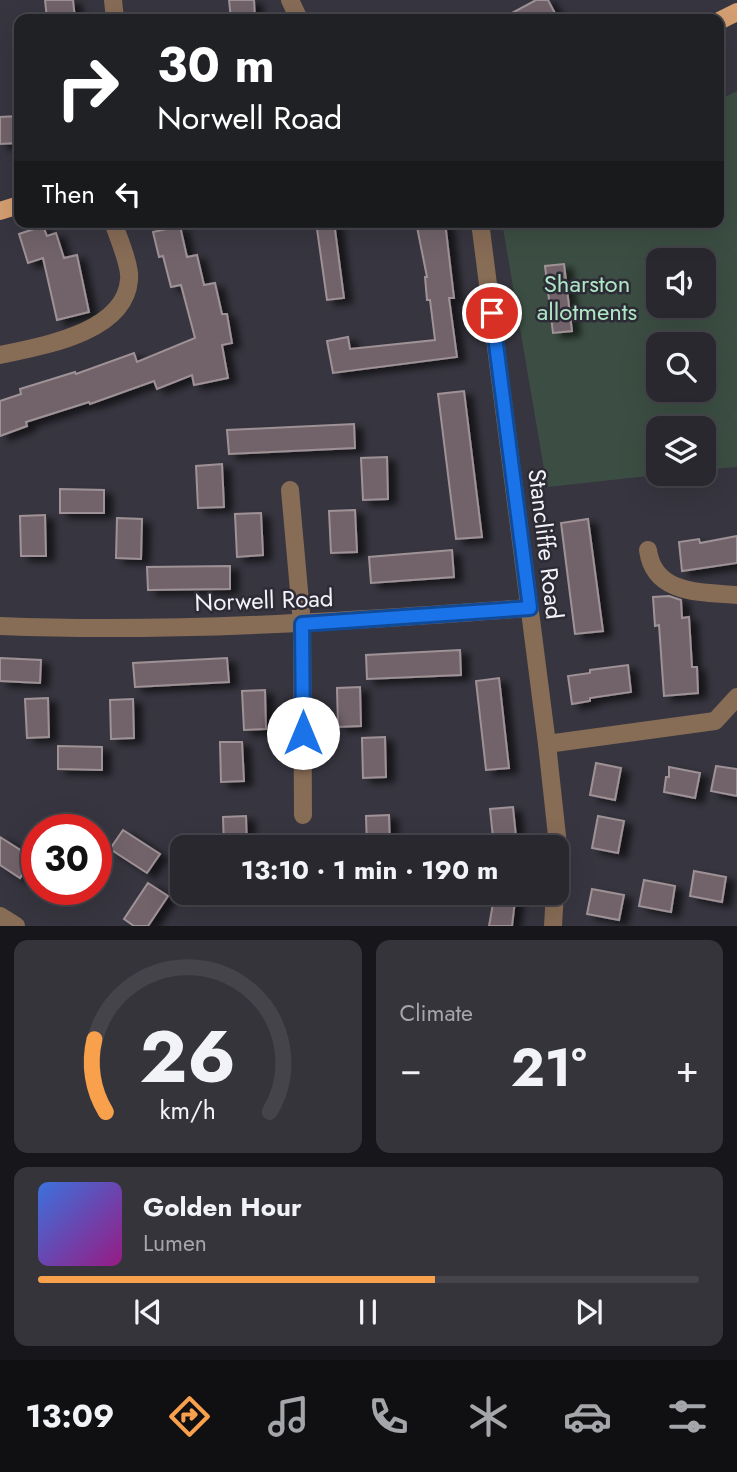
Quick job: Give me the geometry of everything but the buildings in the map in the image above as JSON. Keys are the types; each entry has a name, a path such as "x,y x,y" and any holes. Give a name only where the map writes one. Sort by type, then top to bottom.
{"street":[{"path":"0,355 58,342 102,322 122,305 130,279 115,228"},
{"name":"Stancliffe Road","path":"481,228 557,835"},
{"path":"290,490 302,624 303,815"},
{"path":"648,550 650,565 664,583 693,591 737,595"},
{"name":"Norwell Road","path":"0,626 81,629 302,624 530,608"},
{"path":"547,744 715,721 735,705"},
{"path":"553,926 554,905"},
{"path":"0,916 16,926"}],"green space":[{"name":"Sharston allotments","path":"737,91 737,467 716,469 716,416 646,416 646,476 547,487 503,228 724,228 724,98"}],"route":[{"path":"303,733 302,624 530,608 492,313"}]}
